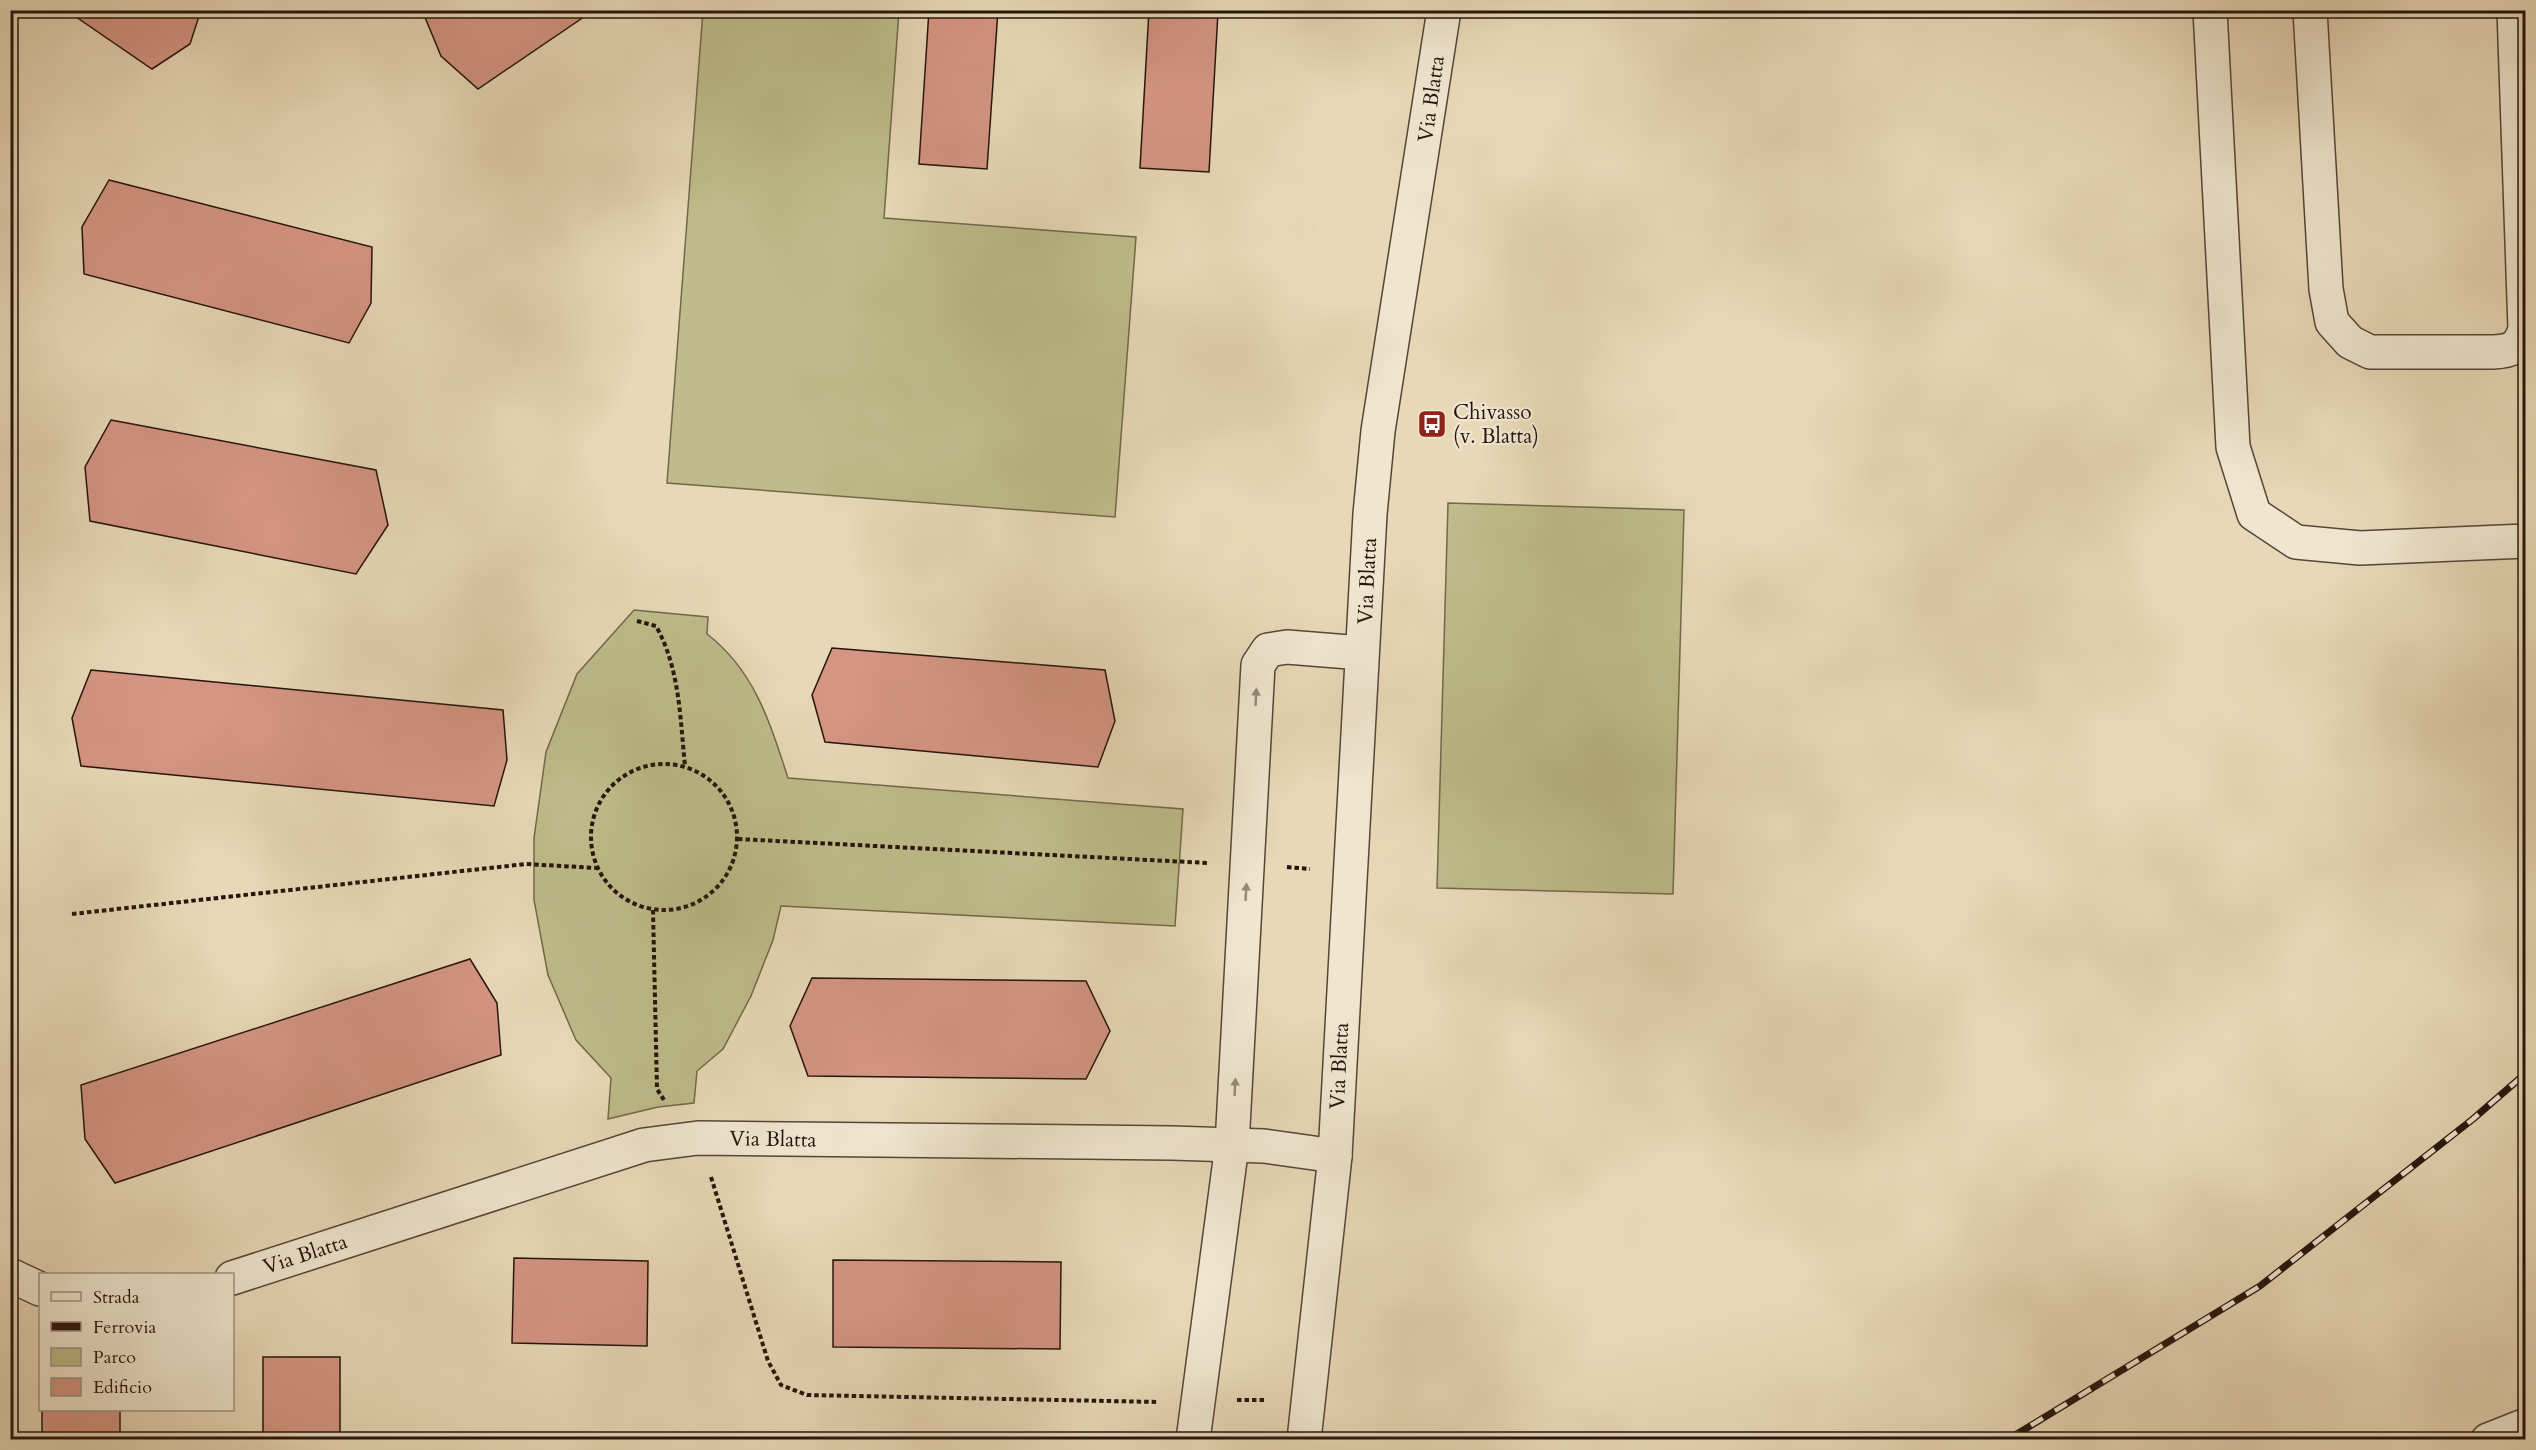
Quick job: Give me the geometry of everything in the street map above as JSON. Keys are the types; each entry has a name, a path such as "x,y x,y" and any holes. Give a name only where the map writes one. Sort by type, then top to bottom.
{"street":[{"name":"Via Blatta","path":"1304,1440 1335,1156 1349,871 1378,430 1444,10"},
{"path":"2210,10 2233,447 2254,514 2296,542 2360,548 2526,541"},
{"path":"2310,10 2326,289 2332,322 2350,342 2370,352 2493,352 2510,351 2520,344 2525,329 2514,10"},
{"path":"1193,1440 1232,1145 1258,665 1268,650 1287,647 1362,654"},
{"name":"Via Blatta","path":"234,1277 644,1144 699,1138 1232,1145 1335,1156"},
{"path":"10,1275 39,1289"},
{"path":"2488,1440 2526,1425"}],"path":[{"path":"637,621 656,626 665,643 676,677 685,766"},
{"path":"661,763 685,766 706,777 723,793 734,815 738,839 733,863 720,884 702,901 678,909 653,910 624,898 610,888 597,868 590,845 592,821 601,798 616,780 637,768 661,763"},
{"path":"738,839 1349,871"},
{"path":"72,914 526,864 597,868"},
{"path":"653,910 657,1089 671,1110 699,1138 768,1361 781,1384 807,1395 1119,1402 1266,1400"}],"green space":[{"path":"703,11 899,11 884,218 1136,237 1115,517 667,483"},
{"path":"1448,503 1684,510 1673,894 1437,888"},
{"path":"634,610 708,617 707,634 737,664 759,699 788,778 1183,809 1175,926 781,906 773,940 751,996 723,1049 697,1071 694,1103 658,1107 608,1119 611,1078 576,1040 548,975 534,900 534,838 546,752 577,674"}],"building":[{"path":"66,10 201,10 190,44 152,69"},
{"path":"422,10 594,10 478,89 441,56"},
{"path":"929,10 998,10 987,169 919,164"},
{"path":"1149,10 1218,12 1209,172 1140,168"},
{"path":"109,180 372,247 371,303 349,343 84,274 82,227"},
{"path":"111,420 376,470 388,525 356,574 90,521 85,467"},
{"path":"832,648 1105,670 1115,721 1098,767 825,742 812,695"},
{"path":"91,670 503,710 507,760 494,806 81,766 72,718"},
{"path":"470,959 497,1003 501,1055 115,1183 85,1139 81,1085"},
{"path":"812,978 1086,981 1110,1031 1086,1079 808,1076 790,1026"},
{"path":"514,1258 648,1261 647,1346 512,1343"},
{"path":"833,1260 1061,1262 1060,1349 833,1347"},
{"path":"263,1357 340,1357 340,1440 263,1440"},
{"path":"42,1411 120,1411 120,1440 42,1440"}],"railway":[{"path":"2007,1440 2260,1286 2473,1119 2526,1073"}],"place":[{"name":"Chivasso (v. Blatta)","path":"1432,424"}]}
